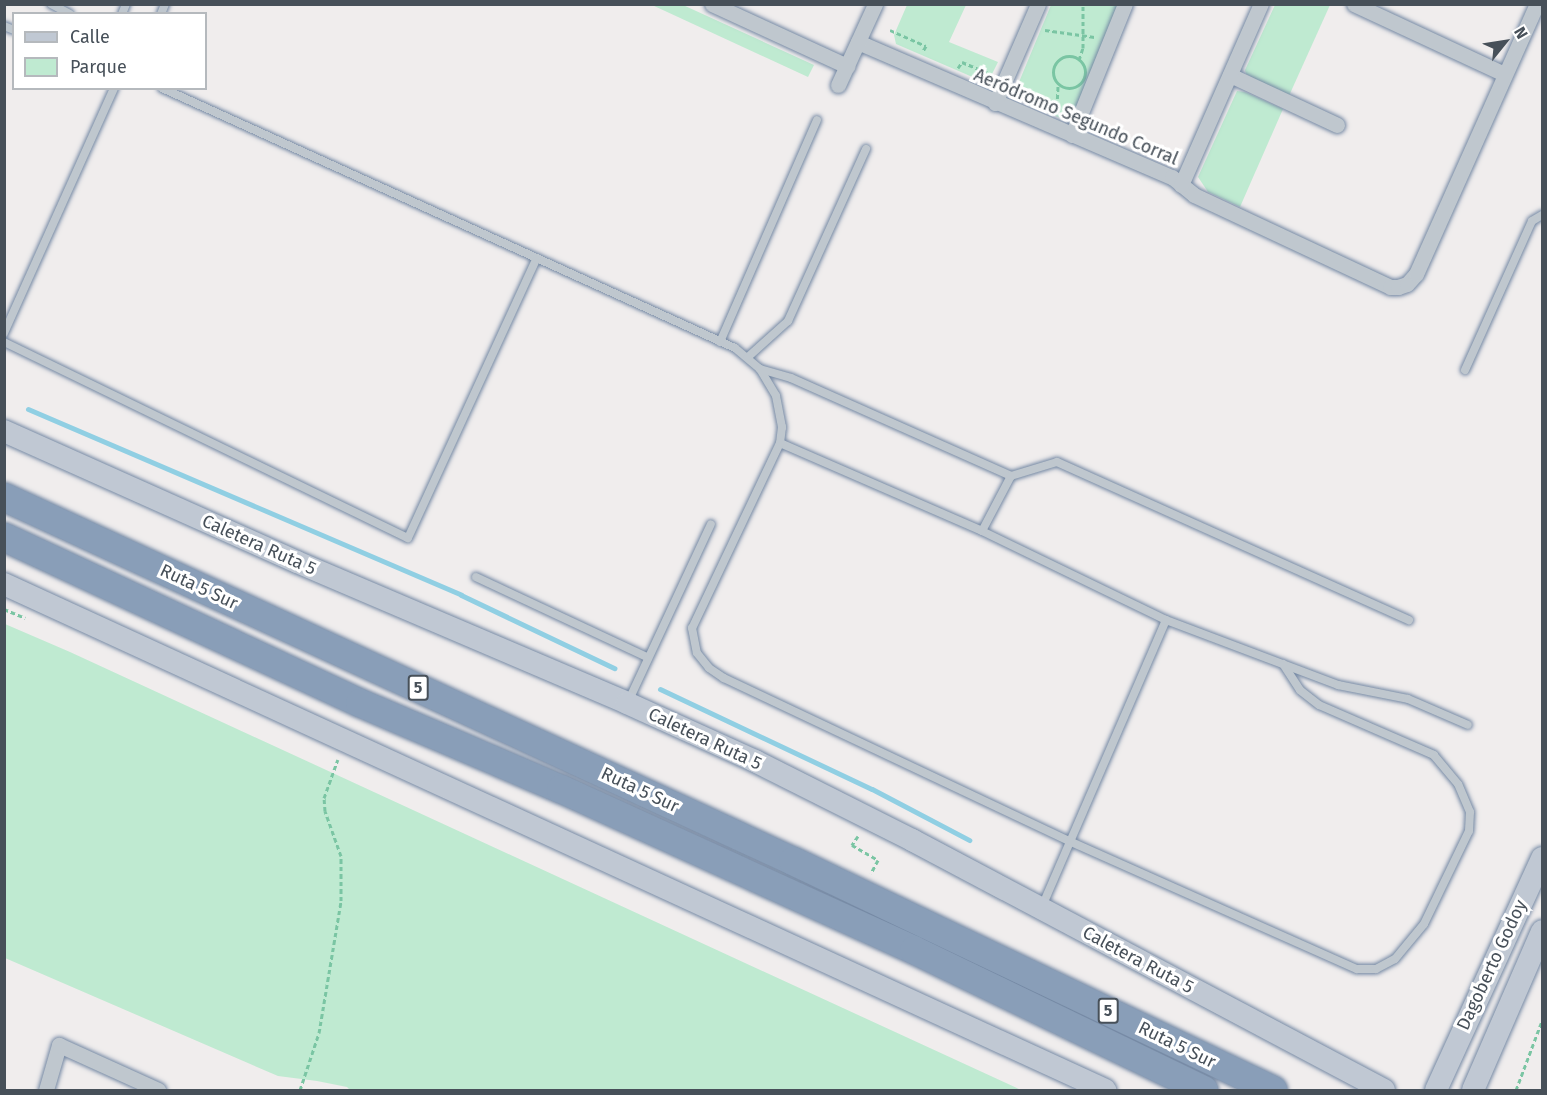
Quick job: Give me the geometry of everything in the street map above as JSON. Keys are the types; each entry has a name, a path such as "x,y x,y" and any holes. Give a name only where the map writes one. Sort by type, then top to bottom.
{"highway":[{"name":"Ruta 5 Sur","path":"4,497 860,893 1273,1090"},
{"name":"Ruta 5 Sur","path":"4,537 360,704 571,794 893,940 1204,1090"}],"street":[{"path":"838,85 875,4"},
{"path":"995,103 1038,4"},
{"path":"1072,135 1125,4"},
{"path":"1181,185 1261,4"},
{"path":"1354,4 1504,74 1537,4"},
{"path":"719,6 847,66"},
{"name":"Aeródromo Segundo Corral","path":"858,42 995,103 1172,177 1194,195 1390,287 1407,284 1416,274 1504,74"},
{"path":"1230,75 1337,125"},
{"name":"Caletera Ruta 5","path":"4,431 466,636 627,703 755,761 868,817 1384,1090"},
{"path":"4,584 1105,1090"},
{"name":"Dagoberto Godoy","path":"1437,1090 1457,1040 1542,858"},
{"name":"Dagoberto Godoy","path":"1473,1090 1542,931"},
{"path":"46,1090 59,1045 158,1090"}],"lane":[{"path":"51,4 66,12"},
{"path":"4,333 113,90"},
{"path":"166,90 720,342 748,357 760,369 776,396 782,428 780,443 692,628 694,645 702,661 724,678 1069,841 1357,969 1376,969 1395,959 1424,924 1469,831 1470,819 1467,805 1449,771 1434,755 1319,705 1300,690 1283,664"},
{"path":"720,342 817,120"},
{"path":"748,357 788,321 866,149"},
{"path":"1465,370 1532,221 1542,215"},
{"path":"4,342 408,538 537,258"},
{"path":"760,369 791,378 1011,476 1058,462 1070,466 1409,620"},
{"path":"780,443 982,531 1166,620 1350,688 1408,699 1468,725"},
{"path":"982,531 1011,476"},
{"path":"627,703 711,524"},
{"path":"476,577 647,657"},
{"path":"1041,908 1166,620"}],"path":[{"path":"1058,84 1070,88 1081,82 1085,70 1079,60 1083,35 1083,4"},
{"path":"1028,28 1111,40"},
{"path":"890,30 926,46 923,52 932,56"},
{"path":"1056,129 1058,84 1053,72 1058,59 1066,56 1079,60"},
{"path":"950,64 959,68 962,62 1057,104"},
{"path":"300,1090 319,1033 342,901 341,856 325,812 324,798 340,755"},
{"path":"860,893 878,860 852,845 868,817"},
{"path":"1516,1090 1542,1021"}],"green space":[{"path":"652,5 683,5 814,65 808,77"},
{"path":"907,5 966,5 949,42 998,62 990,78 984,82 896,44 894,35"},
{"path":"1051,5 1119,5 1071,122 1029,106 1014,94"},
{"path":"1275,5 1330,5 1288,98 1246,74 1245,70"},
{"path":"1237,91 1245,92 1283,109 1240,207 1208,192 1198,177"},
{"path":"5,624 1021,1090 350,1090 347,1087 317,1081 278,1076 5,958"}],"waterway":[{"path":"28,409 461,595 614,668"},
{"path":"660,689 872,789 969,840"}]}
